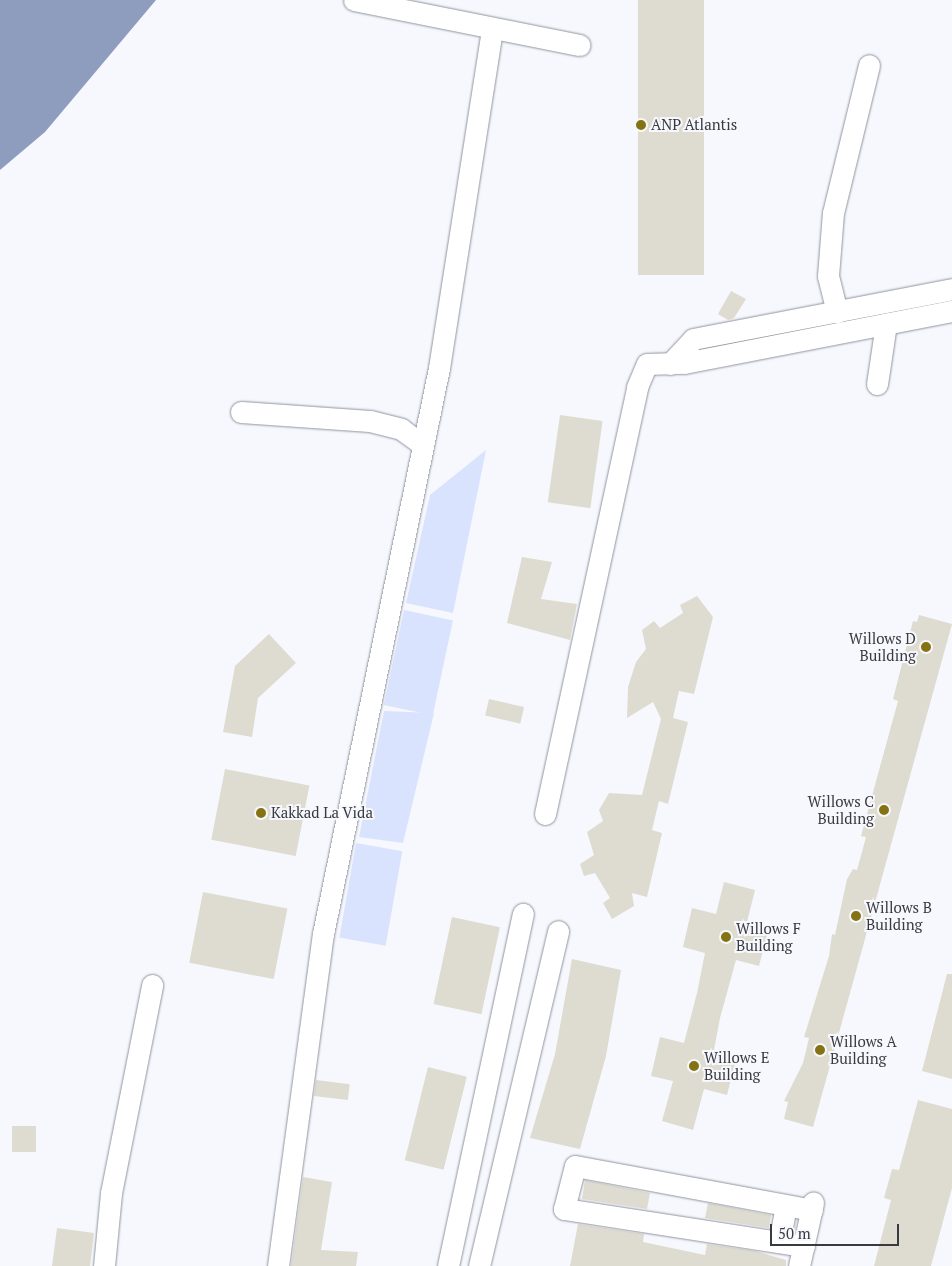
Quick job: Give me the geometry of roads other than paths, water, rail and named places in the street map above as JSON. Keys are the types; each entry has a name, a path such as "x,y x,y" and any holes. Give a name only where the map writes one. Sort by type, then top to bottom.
{"street":[{"path":"354,0 580,45"},
{"path":"278,1266 323,934 423,445 492,28"},
{"path":"836,312 828,276 833,213 869,65"},
{"path":"670,364 693,339 952,289"},
{"path":"545,814 637,387 647,364 670,364 952,311"},
{"path":"877,384 886,324"},
{"path":"241,412 370,421 400,429 423,445"},
{"path":"448,1266 524,914"},
{"path":"479,1266 558,931"},
{"path":"104,1266 111,1193 152,985"},
{"path":"575,1166 786,1206 813,1206 801,1256 779,1242 564,1209 575,1166"},
{"path":"779,1242 786,1206"}],"place":[{"name":"ANP Atlantis","path":"641,125"},
{"name":"Willows D Building","path":"926,647"},
{"name":"Willows C Building","path":"884,810"},
{"name":"Kakkad La Vida","path":"261,813"},
{"name":"Willows B Building","path":"856,916"},
{"name":"Willows F Building","path":"726,937"},
{"name":"Willows A Building","path":"820,1050"},
{"name":"Willows E Building","path":"694,1066"}]}
